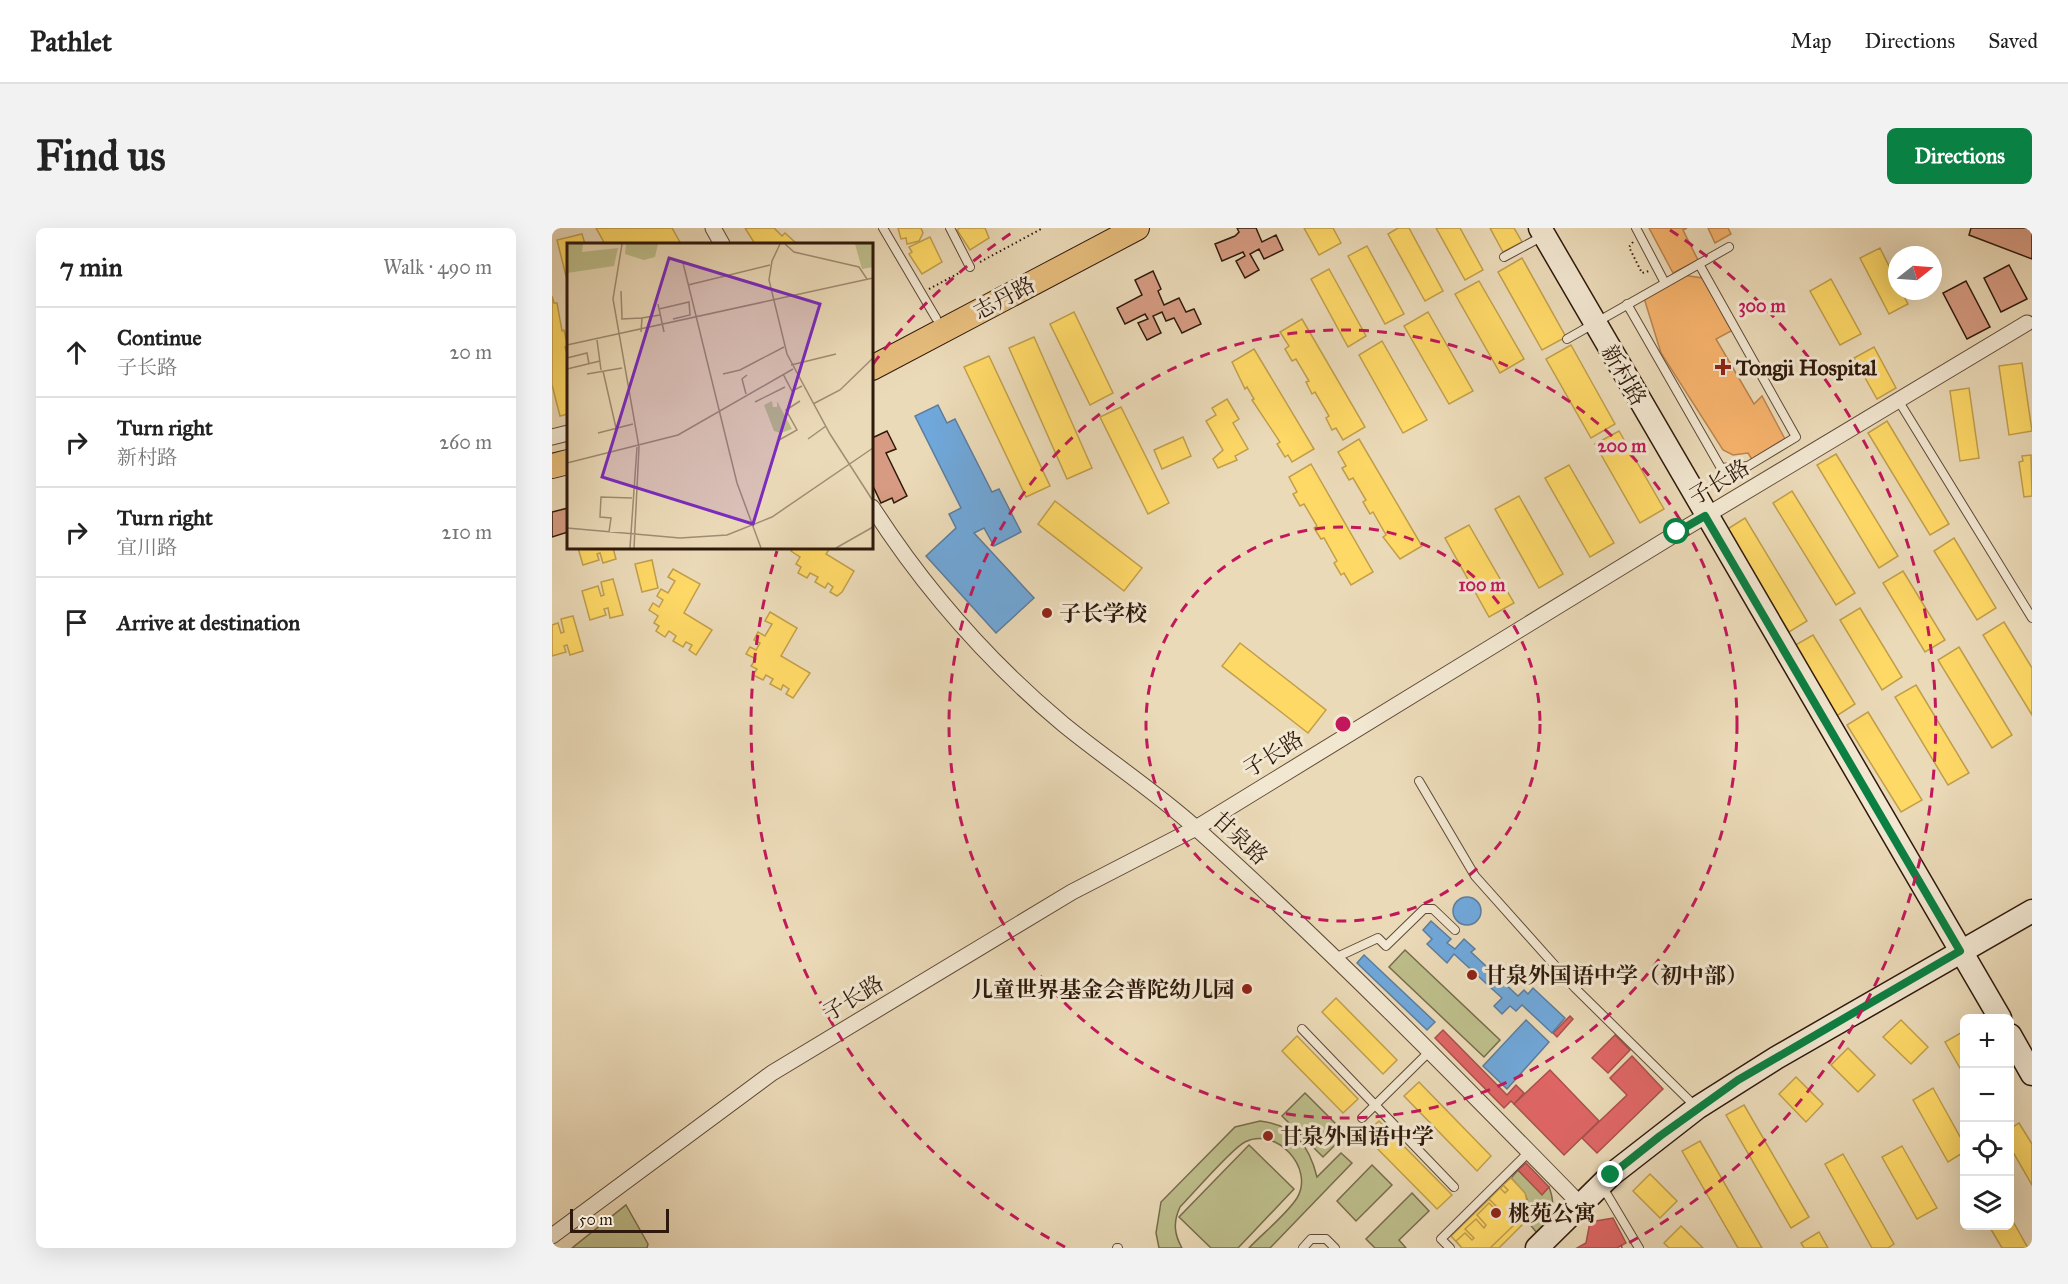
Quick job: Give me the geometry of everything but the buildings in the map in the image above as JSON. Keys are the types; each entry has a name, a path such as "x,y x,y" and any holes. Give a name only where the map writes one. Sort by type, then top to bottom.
{"main road":[{"name":"志丹路","path":"873,351 1107,228"},
{"name":"志丹路","path":"873,367 1137,228"},
{"name":"新村路","path":"1542,232 1705,516 1998,1014"},
{"path":"552,450 567,446"},
{"path":"552,466 567,462"},
{"path":"1537,1248 1601,1184 1697,1108 1767,1063 2032,911"},
{"path":"2014,1042 2032,1074"}],"street":[{"path":"713,228 721,243"},
{"name":"子长路","path":"552,1236 772,1073 1072,892 1196,828 1705,516 2027,323"},
{"path":"552,437 567,433"},
{"path":"552,478 567,474"},
{"name":"甘泉路","path":"873,508 909,561 949,611 1014,680 1064,725 1196,828 1335,958 1580,1204"}],"lane":[{"path":"883,228 936,318"},
{"path":"950,228 970,267"},
{"path":"1636,228 1665,283"},
{"path":"1504,257 1542,232"},
{"path":"1567,339 1729,247"},
{"path":"1627,304 1721,468 1748,466 1796,437 1699,264"},
{"path":"1898,400 2032,618"},
{"path":"1419,781 1474,876 1575,988 1697,1108"},
{"path":"1335,958 1378,938 1386,945 1424,909 1433,909 1455,930"},
{"path":"1302,1029 1454,1187"},
{"path":"1362,1118 1430,1052"},
{"path":"1450,1248 1441,1239 1529,1152"},
{"path":"1601,1184 1640,1248"},
{"path":"1303,1248 1311,1239 1326,1239 1335,1248"}],"path":[{"path":"921,293 1043,228"}],"green space":[{"path":"1405,950 1500,1040 1484,1057 1389,967"},
{"path":"1305,1093 1346,1134 1323,1157 1282,1116"},
{"path":"1260,1121 1272,1123 1291,1132 1310,1155 1317,1177 1341,1153 1352,1163 1270,1248 1249,1248 1293,1204 1301,1186 1301,1174 1297,1163 1280,1145 1269,1140 1257,1139 1245,1142 1222,1162 1180,1207 1175,1228 1182,1248 1159,1248 1156,1233 1161,1202 1235,1127"},
{"path":"1249,1145 1294,1189 1238,1248 1211,1248 1179,1217"},
{"path":"1372,1165 1392,1185 1356,1221 1337,1201"},
{"path":"1518,1170 1542,1194 1549,1187 1553,1201 1552,1212 1537,1233 1527,1221 1529,1218 1525,1214 1527,1199 1511,1178"},
{"path":"1412,1193 1429,1211 1399,1240 1406,1248 1375,1248 1366,1239"},
{"path":"626,1205 648,1244 647,1248 572,1248"}],"place":[{"name":"Tongji Hospital","path":"1723,367"},
{"name":"子长学校","path":"1047,613"},
{"name":"甘泉外国语中学（初中部）","path":"1472,975"},
{"name":"儿童世界基金会普陀幼儿园","path":"1247,989"},
{"name":"甘泉外国语中学","path":"1268,1136"},
{"name":"桃苑公寓","path":"1496,1213"}],"route":[{"path":"1611,1175 1697,1108 1738,1080 1960,951 1705,516 1677,532"}]}
